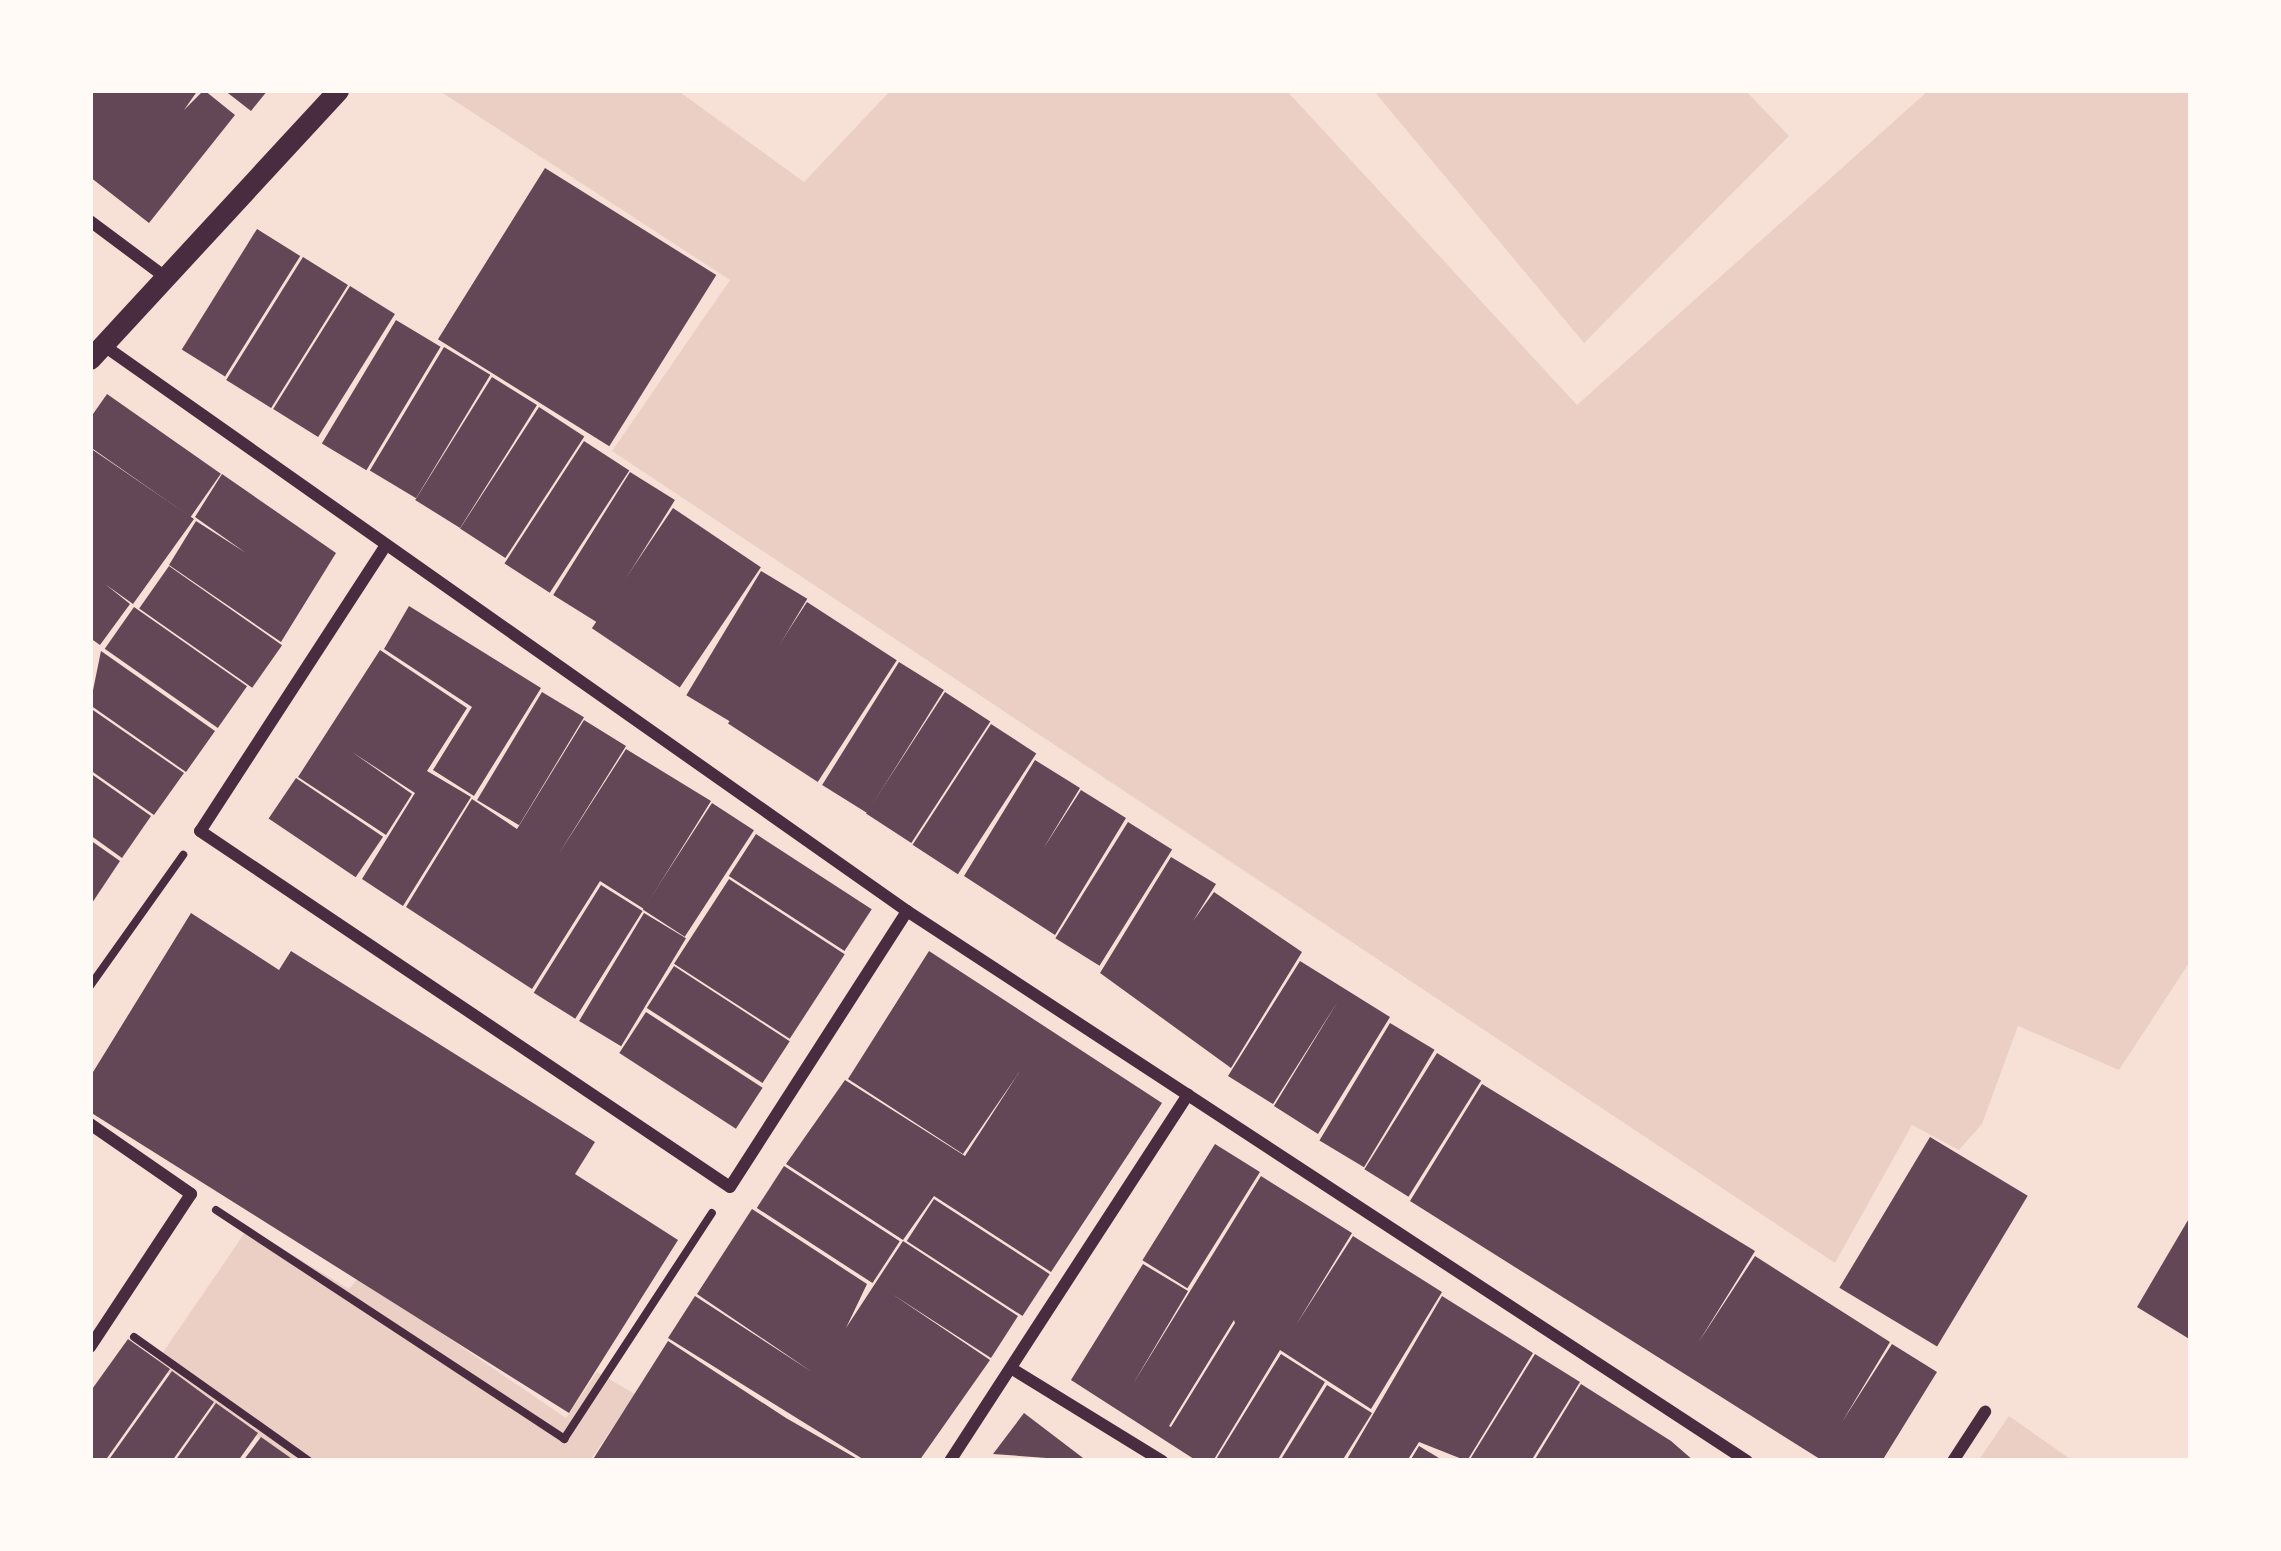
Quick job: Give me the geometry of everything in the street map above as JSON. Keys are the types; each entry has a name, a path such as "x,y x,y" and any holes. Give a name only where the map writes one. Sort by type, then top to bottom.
{"street":[{"path":"338,90 96,352 386,545 908,911 1748,1461"},
{"path":"90,221 165,277"},
{"path":"386,545 200,831 730,1186 908,911"},
{"path":"950,1461 1014,1370 1188,1095"},
{"path":"90,1124 191,1194 90,1347"},
{"path":"1014,1370 1162,1461"},
{"path":"1953,1461 1985,1412"}],"path":[{"path":"90,986 200,831"},
{"path":"191,1194 564,1439 730,1186"},
{"path":"110,1319 309,1461"}],"shaded area":[{"path":"438,90 677,90 804,182 891,90 1286,90 1577,405 1929,90 2191,90 2191,960 2119,1070 2018,1026 1982,1124 1959,1150 1912,1125 1835,1263 612,451 730,280"},
{"path":"1373,90 1745,90 1789,136 1584,343"},
{"path":"248,1228 349,1289 359,1277 566,1418 597,1372 635,1394 590,1461 291,1461 155,1364"},
{"path":"2009,1416 2073,1461 1978,1461"}],"building":[{"path":"90,90 198,90 184,110 204,90 235,115 149,223 90,177"},
{"path":"224,90 268,90 251,111"},
{"path":"545,168 716,275 609,446 438,339"},
{"path":"257,229 300,256 225,376 182,349"},
{"path":"303,257 348,285 271,408 226,380"},
{"path":"350,286 395,314 318,437 273,409"},
{"path":"396,320 441,347 366,470 322,443"},
{"path":"444,347 490,375 416,498 370,470"},
{"path":"492,377 537,405 460,528 415,500"},
{"path":"107,394 221,474 190,517 90,447 90,418"},
{"path":"539,407 584,436 505,558 460,529"},
{"path":"584,441 629,470 550,593 504,563"},
{"path":"90,448 194,519 133,604 105,584 130,604 100,645 90,638"},
{"path":"630,472 675,500 598,623 553,595"},
{"path":"222,474 336,553 281,642 169,565 196,521 246,553 195,517"},
{"path":"673,508 761,567 680,687 592,628"},
{"path":"169,566 282,645 252,688 139,609"},
{"path":"761,571 807,599 733,723 686,695"},
{"path":"807,602 897,660 818,782 728,724"},
{"path":"409,606 541,688 474,796 433,770 472,707 384,649"},
{"path":"134,607 247,686 218,728 105,649"},
{"path":"380,650 467,708 427,771 471,797 403,906 362,879 415,793 352,752 412,794 386,835 298,777"},
{"path":"101,651 215,731 186,772 90,705"},
{"path":"899,662 944,690 867,813 822,785"},
{"path":"542,692 584,717 519,825 477,800"},
{"path":"945,692 990,721 911,843 866,814"},
{"path":"90,708 184,773 154,815 90,770"},
{"path":"584,720 626,746 558,855 626,749 711,801 644,909 600,881 532,989 406,907 472,799 517,829"},
{"path":"991,724 1036,753 958,874 913,845"},
{"path":"1035,760 1080,788 1043,849 1081,790 1126,818 1055,935 964,876"},
{"path":"90,773 151,816 122,858 90,835"},
{"path":"296,778 383,837 356,877 269,819"},
{"path":"712,803 754,830 685,937 643,910"},
{"path":"1128,822 1172,850 1099,966 1055,938"},
{"path":"756,834 872,909 845,951 729,876"},
{"path":"90,840 120,861 90,906"},
{"path":"1171,857 1216,884 1193,921 1214,892 1302,952 1231,1068 1100,973"},
{"path":"729,879 845,954 790,1039 674,964"},
{"path":"601,885 643,911 575,1019 534,993"},
{"path":"191,913 279,970 291,951 595,1142 575,1174 678,1240 569,1413 90,1112 90,1077"},
{"path":"644,913 686,938 621,1046 579,1021"},
{"path":"929,951 1162,1103 1051,1272 934,1196 903,1240 786,1164 845,1080 965,1156 1020,1071 963,1154 848,1079"},
{"path":"1300,961 1390,1017 1318,1134 1274,1106 1338,1001 1273,1104 1228,1076"},
{"path":"674,966 790,1041 763,1083 647,1008"},
{"path":"646,1012 763,1088 736,1129 619,1053"},
{"path":"1390,1023 1435,1050 1364,1167 1319,1140"},
{"path":"1437,1053 1481,1081 1408,1197 1364,1169"},
{"path":"1482,1084 1755,1251 1698,1343 1755,1256 1890,1342 1842,1422 1892,1344 1937,1372 1882,1461 1823,1461 1410,1201"},
{"path":"1930,1137 2028,1196 1937,1347 1839,1288"},
{"path":"1215,1144 1260,1172 1187,1288 1142,1260"},
{"path":"784,1166 900,1241 873,1283 757,1208"},
{"path":"1261,1176 1352,1233 1296,1325 1353,1236 1442,1292 1371,1409 1280,1350 1213,1461 1197,1461 1071,1380 1143,1264 1188,1291 1133,1384","holes":["1234,1320 1171,1427 1169,1426"]},
{"path":"934,1199 1050,1274 1023,1316 907,1241"},
{"path":"752,1209 867,1284 846,1328 903,1241 1018,1316 991,1358 892,1294 990,1360 919,1461 866,1461 668,1338 695,1296 812,1372 697,1294"},
{"path":"2191,1215 2191,1340 2137,1307"},
{"path":"1442,1296 1533,1353 1467,1461 1419,1442 1407,1461 1346,1461"},
{"path":"128,1339 170,1369 105,1461 90,1461 90,1392"},
{"path":"668,1341 786,1418 861,1461 592,1461"},
{"path":"1281,1354 1325,1382 1277,1461 1215,1461"},
{"path":"1535,1354 1580,1382 1531,1461 1469,1461"},
{"path":"172,1371 214,1402 172,1461 108,1461"},
{"path":"1581,1384 1671,1441 1694,1461 1534,1461"},
{"path":"1327,1385 1372,1413 1342,1461 1280,1461"},
{"path":"216,1403 258,1433 238,1461 175,1461"},
{"path":"1024,1413 1087,1461 993,1454"},
{"path":"261,1437 295,1461 243,1461"},
{"path":"1419,1446 1444,1461 1410,1461"}]}
